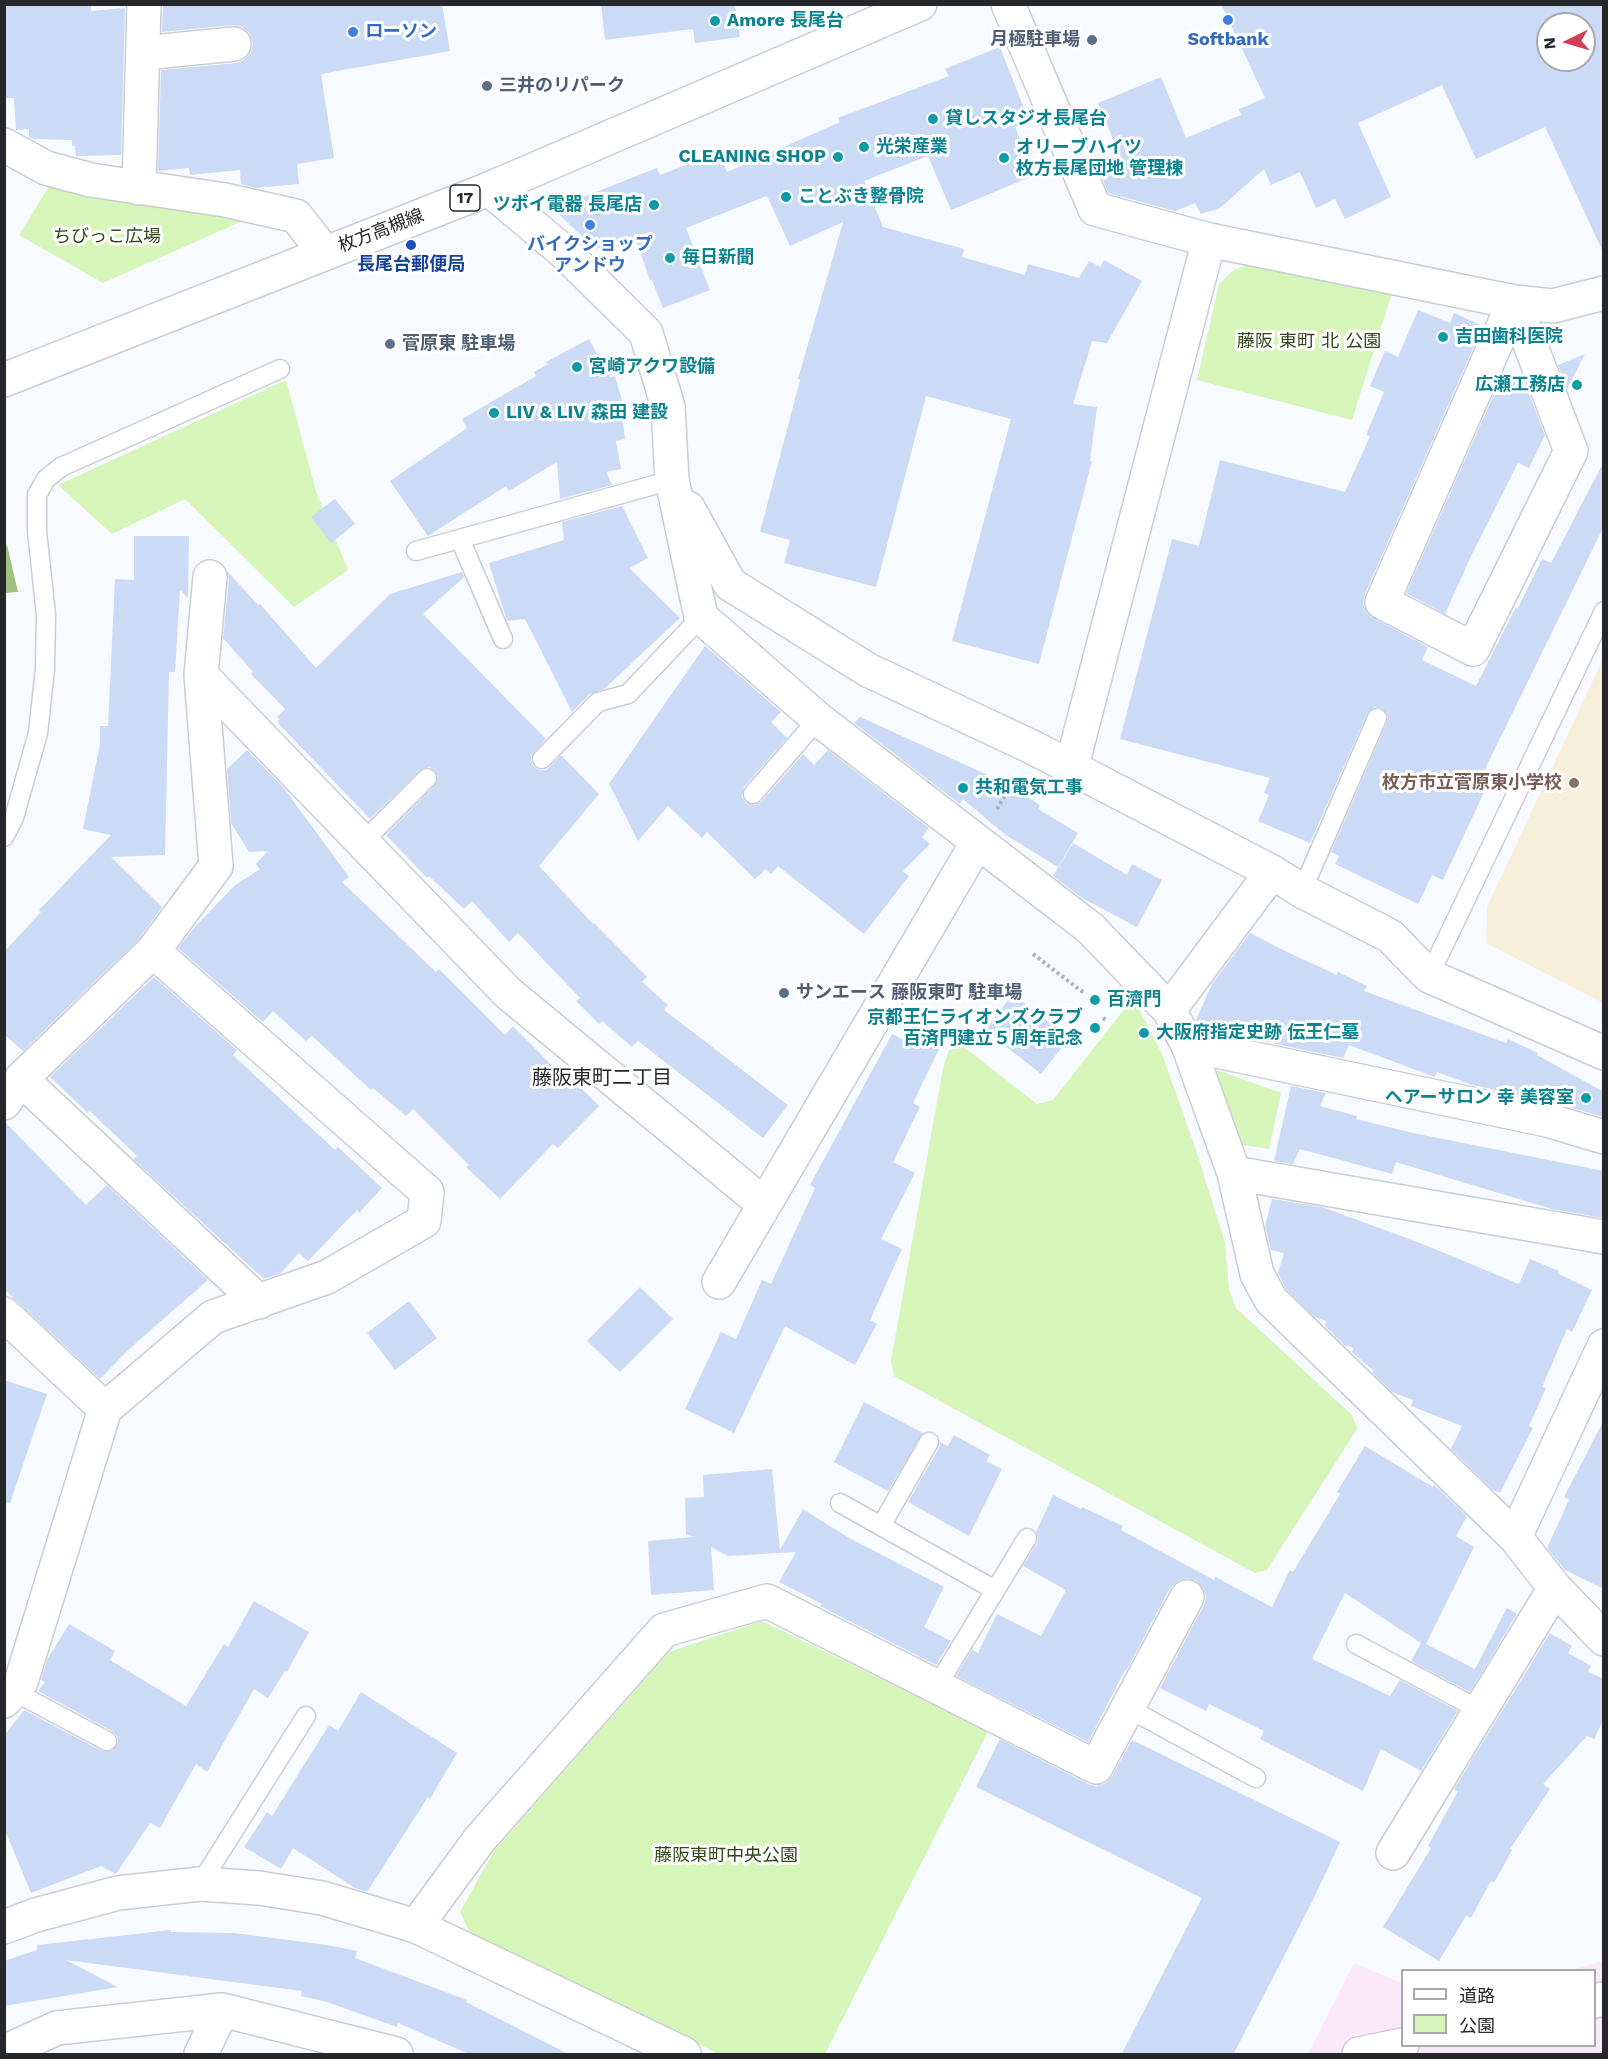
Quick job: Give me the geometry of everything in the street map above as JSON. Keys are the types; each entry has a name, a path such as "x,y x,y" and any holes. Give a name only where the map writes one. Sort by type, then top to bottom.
{"street":[{"path":"139,188 144,4"},
{"name":"枚方高槻線","path":"4,380 489,189 920,4"},
{"path":"1008,4 1095,209 1209,240 1514,302 1552,306 1604,293"},
{"path":"143,53 234,44"},
{"path":"4,145 46,168 91,180 225,200 296,216 325,253"},
{"path":"489,189 564,252 646,333 668,407 672,480 701,617 818,719 1090,928 1169,1010 1188,1045 1234,1173 1257,1274 1270,1300 1515,1537 1555,1588 1604,1639"},
{"path":"1071,769 1209,240"},
{"path":"1514,302 1571,452 1473,649 1382,602 1514,302"},
{"path":"672,480 730,584 868,670 1032,747 1390,936 1429,976 1604,1053"},
{"path":"210,577 201,675 216,866 153,951 13,1091 259,1302"},
{"path":"201,675 508,993 764,1204"},
{"path":"719,1282 977,843"},
{"path":"1169,1010 1272,872"},
{"path":"9,1696 21,1682 105,1409 213,1317 327,1277 424,1221 427,1192 153,951"},
{"path":"1188,1045 1547,1120 1604,1137"},
{"path":"1234,1173 1604,1237"},
{"path":"4,1314 105,1409"},
{"path":"1515,1537 1604,1346"},
{"path":"1393,1852 1555,1588"},
{"path":"416,1926 480,1839 664,1630 767,1601 1096,1767 1187,1597"},
{"path":"4,1927 36,1915 118,1893 200,1884 259,1888 321,1898 416,1926 684,2055"},
{"path":"4,2052 57,2028 222,2010 396,2055"},
{"path":"201,2055 222,2010"},
{"path":"1359,2055 1401,2045"}],"lane":[{"path":"4,837 14,818 38,733 45,669 46,615 37,531 37,495 46,479 61,467 280,369"},
{"path":"416,551 672,480"},
{"path":"460,539 503,639"},
{"path":"1429,976 1604,611"},
{"path":"542,759 598,702 628,694 701,617"},
{"path":"1302,891 1377,718"},
{"path":"753,794 818,719"},
{"path":"363,842 427,778"},
{"path":"880,1526 928,1442"},
{"path":"840,1503 996,1590"},
{"path":"937,1686 1027,1538"},
{"path":"1356,1644 1480,1710"},
{"path":"9,1696 107,1741"},
{"path":"1128,1708 1256,1778"},
{"path":"200,1884 306,1716"}],"path":[{"path":"977,843 1032,747"},
{"path":"1033,954 1084,993"}],"shaded area":[{"name":"枚方市立菅原東小学校","path":"1603,659 1603,1003 1486,943 1487,907"},
{"path":"1603,1961 1603,2054 1308,2054 1354,1963 1401,1983 1401,2047 1596,2047 1596,1969 1575,1969"}],"green space":[{"name":"ちびっこ広場","path":"53,180 249,218 103,283 19,235"},
{"name":"藤阪 東町 北 公園","path":"1245,266 1262,266 1392,293 1352,420 1197,380 1219,284 1234,270"},
{"path":"286,380 316,491 348,570 294,607 185,499 112,534 58,485"},
{"path":"7,545 18,592 5,593 4,546"},
{"path":"1129,1003 1136,1003 1162,1054 1196,1150 1225,1243 1229,1289 1236,1308 1352,1415 1357,1429 1267,1570 1255,1573 894,1376 891,1361 943,1068 949,1050 964,1047 1037,1104 1053,1100"},
{"path":"1209,1067 1281,1093 1269,1149 1237,1144"},
{"name":"藤阪東町中央公園","path":"762,1621 988,1731 825,2054 719,2054 470,1933 460,1912 494,1851 669,1652"}],"building":[{"path":"4,4 91,4 91,11 125,8 121,155 76,156 72,140 33,139 29,137 29,129 16,130 14,98 4,98"},
{"path":"442,4 450,51 321,74 334,158 297,164 299,184 255,188 241,184 240,170 190,175 189,168 158,171 161,70 236,63 244,60 251,52 253,43 249,33 242,27 233,25 162,32 163,5"},
{"path":"601,4 735,4 740,37 695,43 693,29 605,40"},
{"path":"1221,4 1604,4 1604,254 1545,127 1476,159 1442,85 1358,123 1391,197 1345,219 1335,199 1316,208 1300,172 1271,185 1264,169 1220,208 1201,214 1195,203 1175,211 1108,193 1102,177 1124,166 1098,103 1161,77 1186,138 1241,115 1239,109 1265,98"},
{"path":"1000,47 1029,121 1015,127 1035,175 951,210 928,156 864,181 883,227 964,249 962,257 1025,275 1028,264 1079,278 1089,261 1100,267 1104,260 1142,281 1107,343 1092,341 1073,404 1097,407 1090,461 1092,461 1039,664 952,641 1011,419 926,396 876,587 784,563 790,540 760,532 800,380 798,379 843,222 790,246 767,196 686,228 710,290 663,308 636,241 619,248 617,241 596,249 553,209 657,168 660,175 719,152 727,172 840,122 838,118 949,76 945,69"},
{"path":"1418,310 1450,323 1454,313 1483,326 1365,594 1363,604 1367,613 1428,647 1422,660 1476,686 1542,559 1551,563 1601,467 1604,468 1604,526 1485,769 1493,773 1443,880 1432,875 1418,904 1335,864 1339,856 1331,852 1387,722 1388,716 1382,708 1375,707 1367,714 1310,843 1258,821 1269,795 1264,793 1270,778 1120,739 1172,539 1199,546 1220,460 1345,492 1370,436 1366,435 1384,392 1370,386 1385,351 1398,357"},
{"path":"589,339 610,377 615,376 626,414 622,415 625,439 616,441 621,469 606,472 612,485 560,499 557,462 509,491 506,486 428,536 390,481 467,428 462,419 536,376 534,372 548,364 546,362"},
{"path":"1585,354 1567,389 1558,365"},
{"path":"1502,376 1524,381 1545,435 1529,468 1518,463 1471,556 1445,614 1406,593"},
{"path":"335,499 355,524 331,543 311,517"},
{"path":"622,506 648,558 629,568 680,618 604,689 590,694 572,712 525,619 507,621 489,563 564,540 562,522"},
{"path":"134,536 189,536 188,598 180,590 175,672 169,672 165,855 111,857 162,907 139,939 23,1051 4,1034 4,952 41,912 39,910 111,835 83,829 100,744 100,726 108,726 115,579 134,580"},
{"path":"227,571 258,605 260,604 316,668 390,594 462,572 464,577 423,614 546,739 531,756 534,767 546,770 561,755 599,794 539,866 647,977 642,982 668,1005 664,1010 788,1105 763,1138 638,1041 632,1047 602,1021 599,1024 576,1001 580,998 518,933 509,942 472,901 464,909 429,876 427,878 386,835 435,785 438,776 434,770 429,767 420,770 370,819 277,722 280,719 277,717 285,709 251,674 253,672 223,638 229,579"},
{"path":"705,646 781,712 771,722 787,738 744,787 742,797 746,803 756,805 762,801 803,754 814,765 828,750 929,828 922,837 930,844 903,871 909,876 864,934 778,866 771,874 766,869 755,879 707,832 702,838 668,806 638,841 609,784"},
{"path":"860,717 1003,782 1040,805 1038,809 1078,833 1058,867 1004,834 963,799 960,804 854,723"},
{"path":"247,750 283,787 349,877 342,882 436,972 439,969 505,1035 513,1026 558,1072 561,1068 599,1106 558,1148 553,1144 500,1199 466,1167 469,1165 413,1109 406,1116 373,1088 371,1090 312,1036 306,1041 273,1011 263,1022 178,948 234,886 260,869 256,864 268,851 249,852 231,823 227,769"},
{"path":"1073,843 1127,875 1132,864 1162,880 1137,927 1082,898 1053,876"},
{"path":"1250,933 1337,975 1338,972 1367,986 1364,991 1506,1043 1508,1039 1538,1053 1537,1055 1604,1092 1604,1117 1551,1102 1472,1085 1437,1072 1435,1077 1349,1045 1343,1058 1257,1040 1236,1030 1234,1035 1217,1032 1197,1022 1212,984"},
{"path":"154,977 237,1050 233,1055 335,1150 338,1147 382,1188 359,1213 357,1210 308,1261 299,1253 280,1274 264,1279 133,1159 137,1156 90,1111 88,1113 50,1077"},
{"path":"1013,994 1069,1038 1041,1074 985,1030"},
{"path":"914,1029 942,1043 913,1103 920,1107 893,1162 915,1173 881,1239 902,1249 870,1320 877,1324 855,1365 785,1326 734,1433 685,1409 721,1332 736,1339 762,1280 771,1284 815,1188 810,1185 892,1034 904,1040"},
{"path":"1291,1086 1326,1093 1320,1106 1357,1116 1356,1119 1413,1133 1604,1171 1604,1218 1552,1209 1396,1162 1392,1174 1300,1149 1293,1164 1274,1161"},
{"path":"4,1121 86,1205 107,1185 208,1280 128,1350 100,1379 4,1289"},
{"path":"1272,1199 1322,1207 1420,1243 1519,1284 1530,1259 1559,1271 1557,1273 1592,1290 1572,1332 1567,1329 1542,1387 1546,1388 1529,1426 1533,1428 1500,1493 1493,1490 1451,1449 1462,1426 1411,1406 1413,1400 1392,1392 1373,1373 1374,1371 1352,1352 1354,1348 1344,1345 1325,1326 1326,1321 1315,1317 1286,1289 1278,1273 1284,1253 1271,1250 1265,1226"},
{"path":"640,1287 673,1319 620,1372 587,1341"},
{"path":"409,1301 437,1338 395,1370 367,1333"},
{"path":"4,1380 47,1394 10,1503 4,1502"},
{"path":"864,1402 923,1433 888,1491 834,1462"},
{"path":"1604,1420 1604,1589 1565,1570 1547,1548 1569,1500 1564,1497"},
{"path":"954,1435 990,1455 986,1461 1002,1469 969,1536 908,1502 939,1448 940,1442 948,1446"},
{"path":"1365,1446 1433,1487 1434,1485 1467,1516 1456,1536 1474,1547 1426,1644 1475,1669 1507,1608 1517,1614 1470,1692 1411,1661 1421,1643 1345,1593 1312,1659 1390,1696 1400,1680 1458,1711 1421,1771 1381,1749 1363,1791 1260,1739 1264,1731 1209,1704 1206,1711 1160,1688 1204,1605 1206,1597 1203,1588 1196,1581 1187,1578 1178,1581 1170,1588 1088,1742 956,1676 972,1650 978,1653 997,1614 1041,1636 1066,1590 1023,1566 1037,1543 1036,1532 1053,1495 1123,1526 1121,1530 1214,1580 1215,1577 1272,1607 1290,1570 1293,1572 1340,1494 1337,1492"},
{"path":"772,1469 780,1550 803,1509 849,1538 944,1587 924,1627 951,1641 936,1665 820,1606 822,1604 779,1582 796,1552 728,1556 711,1547 714,1590 651,1595 648,1541 693,1537 686,1534 685,1498 704,1497 703,1475"},
{"path":"254,1601 309,1632 287,1672 285,1671 268,1698 254,1689 207,1772 196,1764 160,1828 150,1823 116,1874 101,1866 31,1893 4,1828 4,1736 24,1710 102,1751 113,1750 118,1741 112,1731 38,1691 45,1682 41,1680 47,1660 69,1624 115,1651 110,1660 186,1706 224,1644 228,1647"},
{"path":"1550,1633 1572,1646 1568,1653 1591,1666 1588,1672 1604,1679 1604,1719 1594,1739 1587,1736 1543,1784 1550,1789 1510,1849 1512,1850 1494,1883 1491,1881 1471,1918 1466,1916 1439,1961 1383,1927 1431,1848 1428,1846 1458,1791 1454,1789"},
{"path":"361,1692 457,1753 430,1799 428,1797 367,1892 355,1888 293,1848 281,1869 244,1847 267,1812 272,1816 329,1725 338,1731"},
{"path":"1000,1739 1096,1786 1106,1783 1112,1776 1132,1740 1340,1842 1313,1900 1233,2055 1121,2055 1202,1898 976,1787"},
{"path":"171,1930 171,1932 235,1933 357,1951 355,1958 467,2000 466,2002 570,2055 471,2055 398,2023 397,2027 327,2002 301,1996 302,1991 66,1960 118,1987 4,2006 4,1961 37,1950 37,1945"}],"place":[{"name":"Softbank","path":"1228,20"},
{"name":"Amore 長尾台","path":"715,21"},
{"name":"ローソン","path":"353,32"},
{"name":"月極駐車場","path":"1092,40"},
{"name":"三井のリパーク","path":"487,86"},
{"name":"貸しスタジオ長尾台","path":"933,119"},
{"name":"光栄産業","path":"864,147"},
{"name":"CLEANING SHOP","path":"838,157"},
{"name":"オリーブハイツ 枚方長尾団地 管理棟","path":"1004,158"},
{"name":"ことぶき整骨院","path":"786,197"},
{"name":"ツボイ電器 長尾店","path":"654,205"},
{"name":"バイクショップ アンドウ","path":"590,225"},
{"name":"長尾台郵便局","path":"411,245"},
{"name":"毎日新聞","path":"670,258"},
{"name":"吉田歯科医院","path":"1443,337"},
{"name":"菅原東 駐車場","path":"390,344"},
{"name":"宮崎アクワ設備","path":"577,367"},
{"name":"広瀬工務店","path":"1577,385"},
{"name":"LIV & LIV 森田 建設","path":"494,413"},
{"name":"枚方市立菅原東小学校","path":"1574,783"},
{"name":"共和電気工事","path":"963,788"},
{"name":"サンエース 藤阪東町 駐車場","path":"784,993"},
{"name":"百濟門","path":"1095,1000"},
{"name":"京都王仁ライオンズクラブ 百済門建立５周年記念","path":"1095,1028"},
{"name":"大阪府指定史跡 伝王仁墓","path":"1144,1033"},
{"name":"ヘアーサロン 幸 美容室","path":"1586,1098"}],"district":[{"name":"藤阪東町二丁目","path":"602,1078"}]}
